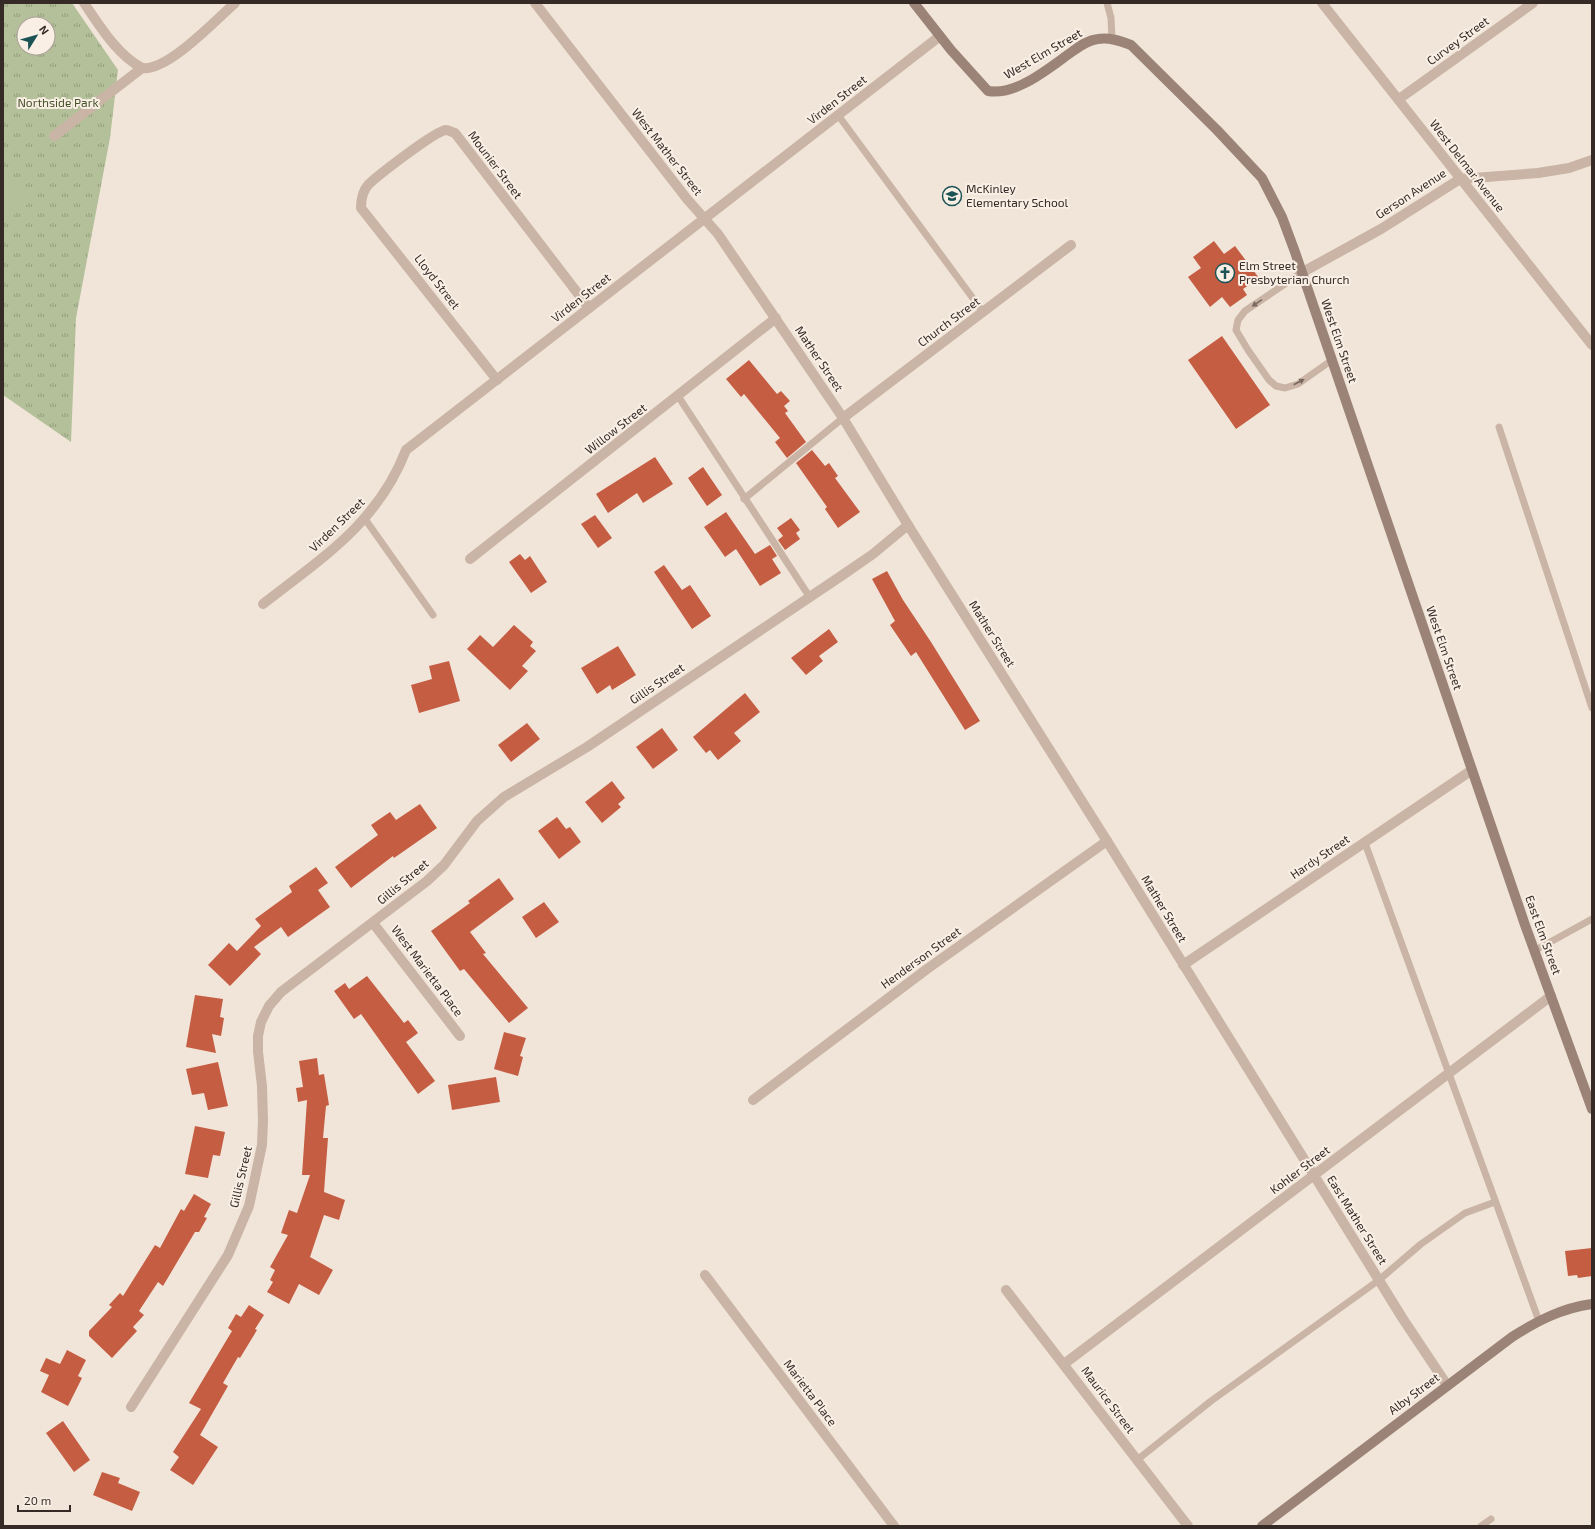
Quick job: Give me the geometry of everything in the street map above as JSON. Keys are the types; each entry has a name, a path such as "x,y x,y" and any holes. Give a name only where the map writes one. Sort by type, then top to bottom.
{"street":[{"path":"84,3 113,42 133,64 142,68"},
{"path":"54,136 142,68 158,66 173,57 234,3"},
{"name":"West Mather Street","path":"535,3 686,199 718,234 776,318"},
{"name":"West Elm Street","path":"914,3 940,36 988,91 996,92 1009,90 1033,78 1085,43 1097,39 1112,39 1130,45 1151,63 1262,178 1282,217 1472,770"},
{"name":"West Delmar Avenue","path":"1322,3 1592,345"},
{"name":"Curvey Street","path":"1399,99 1533,3"},
{"name":"Virden Street","path":"263,604 335,548 365,519 379,503 397,473 406,450 940,36"},
{"name":"Mounier Street","path":"360,199 368,186 434,135 445,130 455,133 589,308"},
{"name":"Gerson Avenue","path":"1301,273 1381,229 1460,179 1538,173 1569,168 1592,160"},
{"name":"Lloyd Street","path":"360,199 361,208 497,380"},
{"name":"Church Street","path":"843,418 1071,245"},
{"name":"Willow Street","path":"470,559 776,318"},
{"name":"Mather Street","path":"776,318 843,418 908,525 1107,841 1183,965"},
{"name":"Gillis Street","path":"131,1407 228,1255 250,1206 262,1145 263,1114 258,1036 261,1022 269,1006 281,992 300,975 373,923 427,881 444,865 477,821 504,797 581,751 873,554 908,525"},
{"name":"Hardy Street","path":"1183,965 1472,770"},
{"name":"East Elm Street","path":"1472,770 1534,951 1592,1109"},
{"name":"Henderson Street","path":"753,1100 928,969 1107,841"},
{"name":"West Marietta Place","path":"373,923 460,1036"},
{"name":"East Mather Street","path":"1183,965 1379,1280 1447,1385"},
{"name":"Kohler Street","path":"1064,1364 1551,996"},
{"name":"Marietta Place","path":"705,1275 894,1526"},
{"name":"Maurice Street","path":"1006,1290 1188,1526"},
{"name":"Alby Street","path":"1262,1526 1512,1337 1539,1320 1565,1310 1592,1304"}],"lane":[{"path":"1107,3 1111,18 1112,39"},
{"path":"838,115 983,312"},
{"path":"1301,273 1245,311 1238,320 1236,330 1269,380 1276,386 1285,388 1298,384 1332,360"},
{"path":"678,396 744,499 809,596"},
{"path":"744,499 843,418"},
{"path":"1499,427 1592,708"},
{"path":"365,519 433,615"},
{"path":"1365,843 1539,1320"},
{"path":"1534,951 1592,919"},
{"path":"1137,1460 1212,1400 1379,1280 1421,1244 1464,1213 1495,1202"},
{"path":"1481,1526 1491,1519"}],"green space":[{"name":"Northside Park","path":"3,3 72,3 118,70 110,138 76,318 71,442 3,395"},
{"path":"3,168 35,198 3,224"}],"building":[{"name":"Elm Street Presbyterian Church","path":"1214,241 1224,254 1235,246 1259,278 1243,289 1247,295 1230,307 1222,297 1210,307 1188,277 1201,268 1193,257"},
{"path":"1222,336 1270,405 1236,429 1188,360"},
{"path":"749,360 777,394 781,391 790,401 784,406 788,411 785,413 806,442 787,458 775,442 780,438 744,394 741,397 726,379"},
{"path":"812,450 825,466 829,463 838,476 835,478 860,512 838,528 825,509 827,507 796,463"},
{"path":"655,457 673,484 643,503 637,493 608,513 596,494"},
{"path":"703,467 722,495 707,506 688,478"},
{"path":"726,512 755,554 770,545 777,556 772,559 781,573 760,586 736,549 725,557 704,527"},
{"path":"595,515 612,538 598,548 581,524"},
{"path":"791,518 800,530 796,533 800,539 785,550 778,540 783,536 777,528"},
{"path":"520,554 525,560 530,556 547,582 531,593 509,562"},
{"path":"664,565 682,590 690,585 711,616 692,629 654,572"},
{"path":"887,571 903,600 980,721 965,730 916,652 911,656 890,625 895,621 872,579"},
{"path":"514,625 533,642 530,646 536,651 522,666 528,671 510,690 467,649 480,635 493,647"},
{"path":"829,629 838,642 819,656 823,661 806,675 791,658"},
{"path":"618,646 636,675 612,690 610,685 597,694 581,668"},
{"path":"449,661 460,701 419,713 411,685 432,679 429,666"},
{"path":"745,693 760,712 734,733 741,741 718,760 710,750 706,753 693,737"},
{"path":"527,723 540,739 511,762 498,745"},
{"path":"662,728 678,750 653,769 636,747"},
{"path":"612,781 625,798 618,804 621,807 602,823 585,802"},
{"path":"420,804 437,828 394,858 393,856 351,888 335,867 378,835 371,825 390,812 396,820"},
{"path":"557,817 566,829 570,827 581,842 559,859 538,831"},
{"path":"316,867 328,883 318,890 330,907 288,937 281,927 254,947 261,954 230,986 208,965 229,943 237,951 261,926 255,919 292,892 289,886"},
{"path":"499,878 514,899 470,932 486,953 483,954 528,1008 509,1023 464,969 460,971 431,931 470,903 468,901"},
{"path":"544,902 559,922 536,938 522,917"},
{"path":"367,976 404,1023 408,1020 418,1033 406,1042 435,1081 418,1094 361,1014 354,1019 334,991 345,983 349,989"},
{"path":"195,995 223,999 220,1017 224,1018 221,1036 212,1034 216,1053 186,1047"},
{"path":"504,1032 526,1038 520,1056 523,1057 518,1076 494,1069"},
{"path":"317,1058 319,1075 324,1074 329,1105 326,1106 323,1138 328,1138 324,1192 345,1200 339,1220 324,1215 310,1257 333,1270 319,1295 299,1284 289,1304 267,1292 273,1282 270,1280 275,1270 270,1267 288,1235 281,1233 289,1210 297,1213 310,1175 302,1175 307,1100 298,1102 296,1088 303,1087 299,1061"},
{"path":"218,1062 228,1106 208,1110 204,1093 192,1095 186,1069"},
{"path":"496,1077 500,1102 452,1110 448,1085"},
{"path":"195,1126 225,1132 220,1156 213,1155 208,1178 185,1174"},
{"path":"194,1194 211,1204 204,1217 207,1218 199,1232 195,1232 163,1286 158,1282 139,1311 144,1315 133,1327 137,1331 112,1358 89,1336 89,1331 112,1307 109,1305 120,1293 123,1296 155,1245 160,1248 181,1209 184,1211"},
{"path":"1592,1248 1592,1276 1578,1278 1577,1275 1568,1276 1565,1251"},
{"path":"249,1305 264,1315 255,1329 257,1330 240,1358 238,1357 223,1383 228,1386 200,1435 218,1447 193,1485 170,1470 179,1457 173,1452 201,1409 189,1403 232,1331 228,1328 236,1314 241,1317"},
{"path":"67,1350 86,1360 78,1376 82,1378 68,1406 41,1392 49,1375 40,1371 46,1358 60,1364"},
{"path":"63,1421 90,1460 74,1472 46,1433"},
{"path":"102,1472 120,1478 118,1483 140,1492 132,1511 93,1495"}],"place":[{"name":"McKinley Elementary School","path":"952,196"},
{"name":"Elm Street Presbyterian Church","path":"1225,273"}]}
